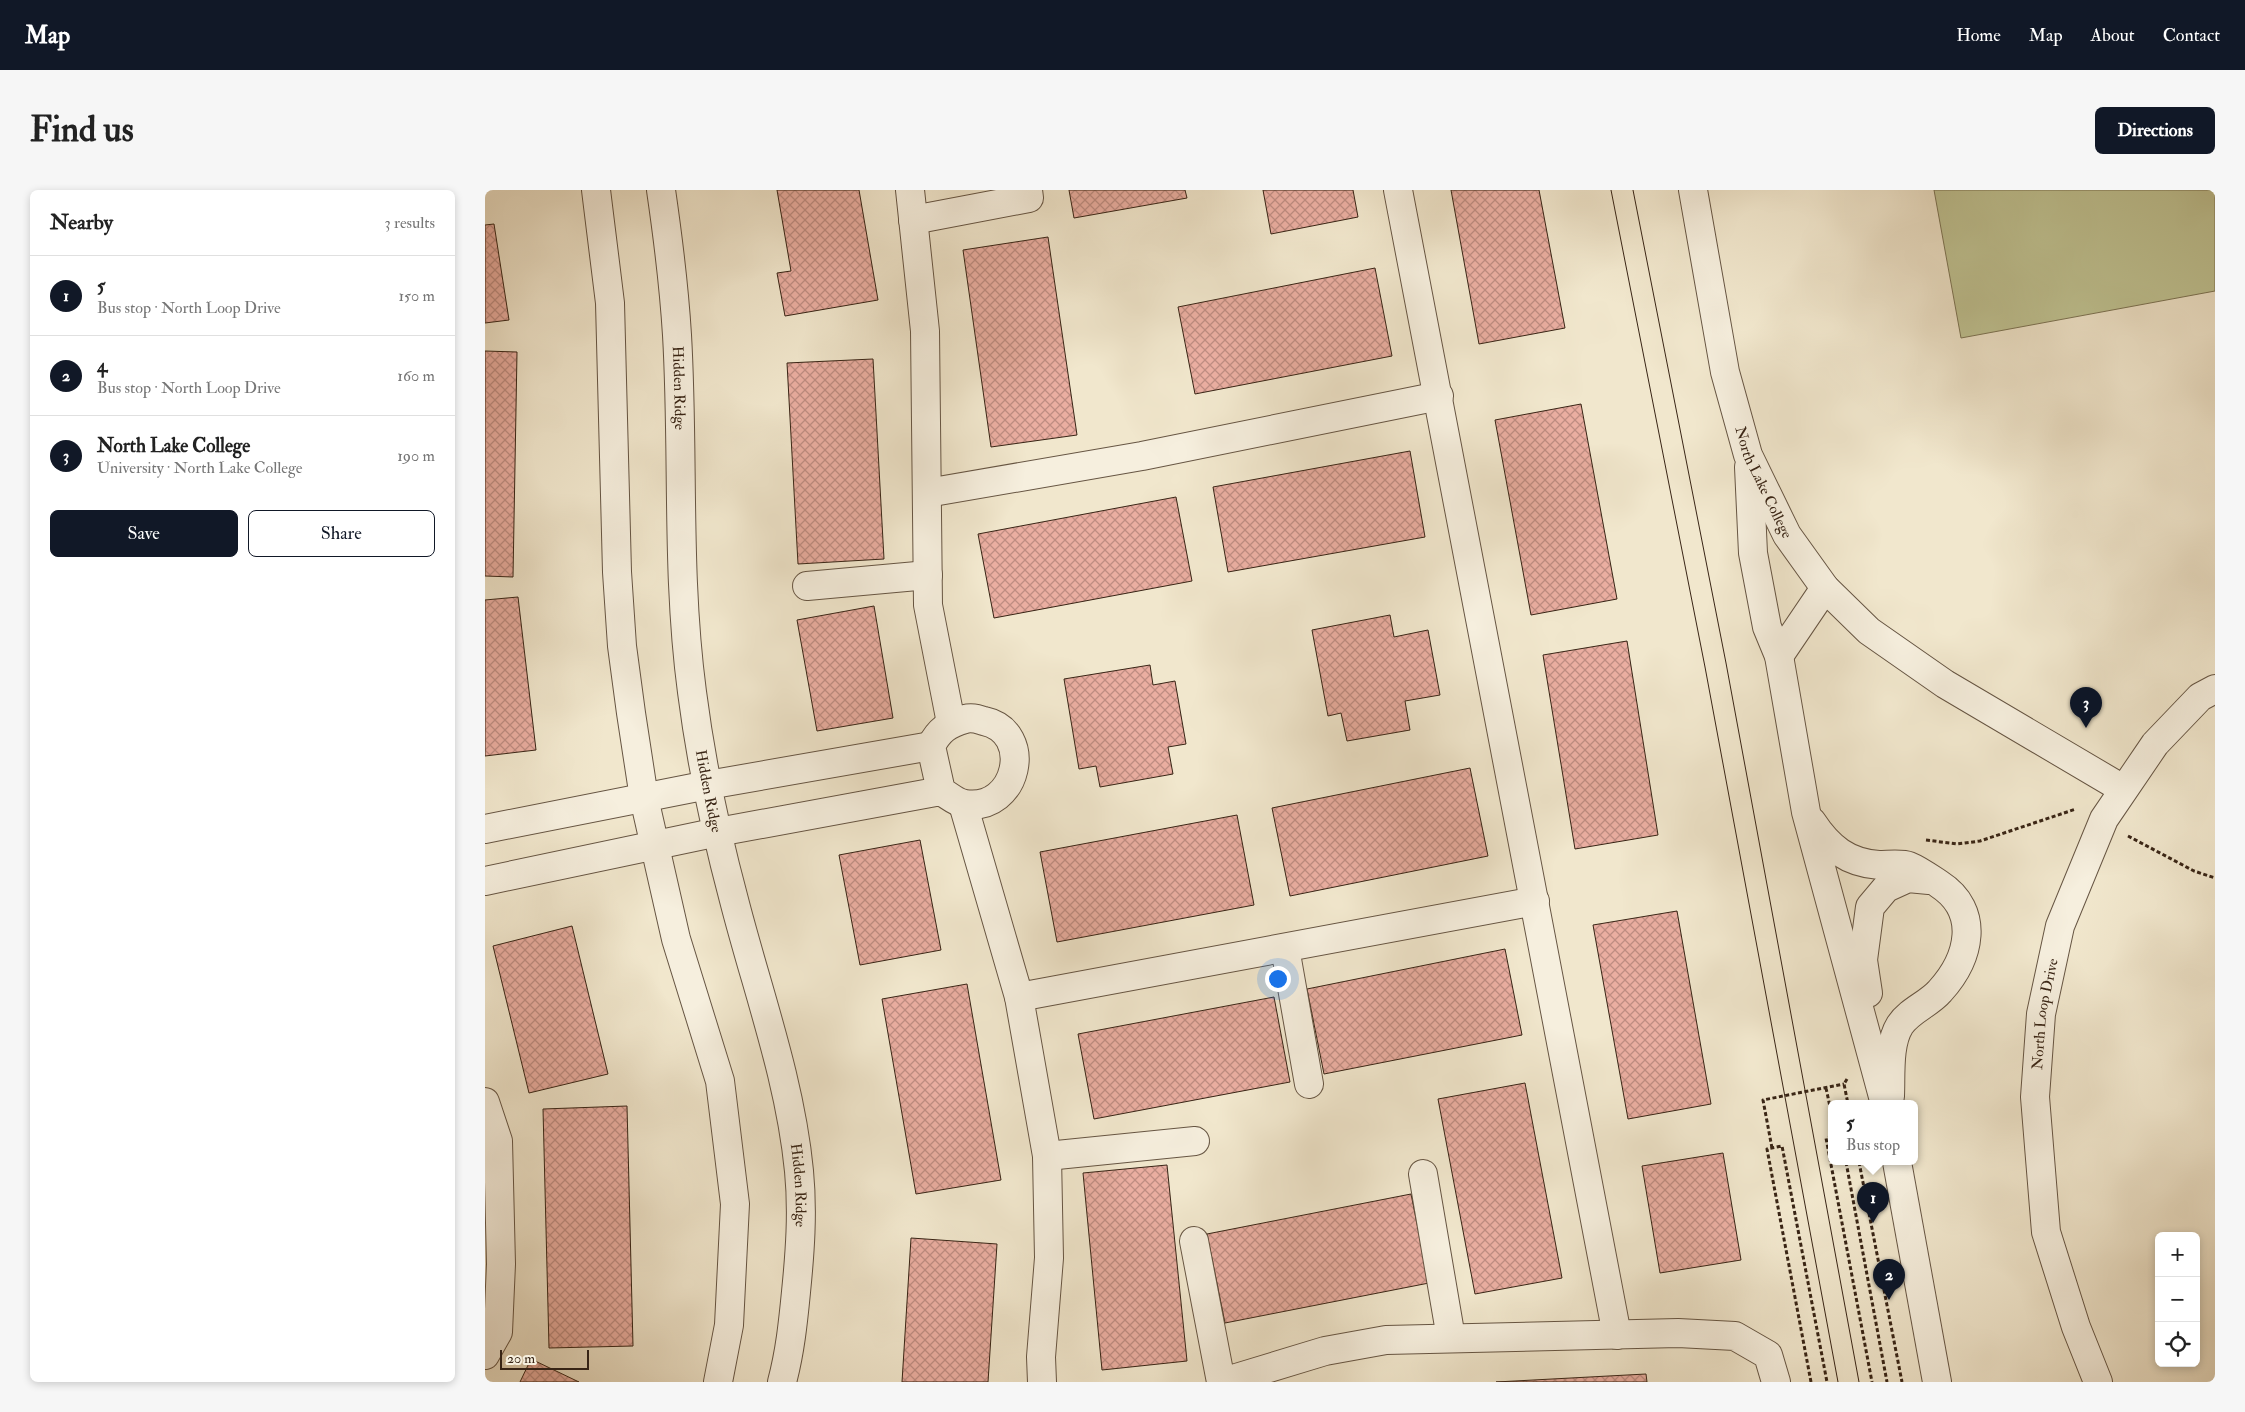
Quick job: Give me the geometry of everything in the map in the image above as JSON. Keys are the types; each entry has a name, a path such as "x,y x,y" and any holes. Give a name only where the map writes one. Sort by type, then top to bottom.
{"street":[{"path":"596,190 610,303 617,572 621,637 644,798 654,845 676,939 720,1081 735,1204 729,1325 718,1382"},
{"name":"Hidden Ridge","path":"661,190 668,236 677,336 682,611 692,695 718,832 733,899 782,1075 791,1117 799,1172 801,1234 790,1354 782,1382"},
{"path":"910,190 925,331 928,605 951,723"},
{"path":"913,220 1029,198 1028,190"},
{"path":"1398,190 1439,396 1617,1335"},
{"name":"North Lake College","path":"1693,190 1725,372 1748,455 1787,535 1825,588 1869,631 1945,684 2123,789"},
{"path":"927,493 1142,456 1439,396"},
{"path":"1748,455 1753,553 1767,627 1779,656 1806,812 1886,1100"},
{"path":"807,586 928,575"},
{"path":"1779,656 1825,588"},
{"name":"North Loop Drive","path":"2098,1382 2076,1327 2046,1232 2035,1097 2041,1014 2060,926 2104,819 2155,744 2200,698 2215,689"},
{"path":"485,829 709,785 931,746 942,729 951,723 971,718 991,722 1007,735 1015,754 1013,775 1002,792 984,803 952,798 718,832 485,881"},
{"path":"931,746 952,798 1019,997 1047,1156 1049,1258 1041,1357 1042,1382"},
{"path":"1806,812 1833,849 1849,859 1870,864 1909,866 1953,893 1965,915 1966,939 1962,960 1940,992 1906,1018 1894,1038 1887,1100"},
{"path":"1886,1100 1863,960 1870,907 1886,888 1908,878 1933,880"},
{"path":"1019,997 1535,901"},
{"path":"1285,948 1309,1084"},
{"path":"485,1102 497,1141 492,1201 501,1264 498,1332 485,1355"},
{"path":"1047,1156 1195,1141"},
{"path":"1898,1165 1937,1382"},
{"path":"1423,1174 1451,1338"},
{"path":"1194,1241 1222,1382 1325,1351 1386,1340 1678,1332 1735,1336 1768,1355 1776,1382"}],"path":[{"path":"1921,840 1957,844 1980,841 2084,807"},
{"path":"2121,832 2194,871 2215,878"},
{"path":"1772,1148 1763,1100 1844,1084"},
{"path":"1826,1088 1829,1100"},
{"path":"1828,1138 1826,1138 1828,1149"},
{"path":"1811,1382 1767,1149 1782,1146 1827,1382"},
{"path":"1831,1165 1872,1382"},
{"path":"1847,1165 1887,1382"},
{"path":"1860,1165 1902,1382"}],"green space":[{"path":"1934,190 2215,190 2215,291 1961,338"}],"building":[{"path":"777,190 859,190 878,300 785,316 777,273 791,271"},
{"path":"1069,190 1185,190 1187,198 1074,218"},
{"path":"1263,190 1353,190 1358,217 1271,234"},
{"path":"1451,190 1539,190 1565,328 1479,344"},
{"path":"494,224 509,320 485,323 485,225"},
{"path":"1048,237 1077,435 991,447 963,250"},
{"path":"1375,268 1392,356 1195,394 1178,307"},
{"path":"485,351 517,352 513,577 485,576"},
{"path":"873,359 884,559 798,564 787,363"},
{"path":"1581,404 1617,599 1531,615 1495,420"},
{"path":"1410,451 1425,537 1228,572 1213,487"},
{"path":"1176,497 1192,581 994,618 978,534"},
{"path":"518,597 536,750 485,756 485,600"},
{"path":"874,606 893,718 817,731 797,620"},
{"path":"1390,615 1394,637 1428,630 1440,695 1405,701 1410,730 1347,741 1341,713 1328,716 1312,630"},
{"path":"1627,641 1658,835 1575,849 1543,655"},
{"path":"1150,665 1153,685 1175,681 1186,744 1168,747 1173,774 1100,787 1096,766 1079,769 1064,679"},
{"path":"1470,768 1488,856 1290,896 1272,808"},
{"path":"1237,815 1254,905 1057,942 1040,852"},
{"path":"920,840 941,950 860,965 839,855"},
{"path":"1677,911 1711,1104 1628,1119 1593,925"},
{"path":"572,926 608,1074 529,1093 493,946"},
{"path":"1505,949 1522,1035 1324,1074 1307,989"},
{"path":"967,984 1001,1180 916,1194 882,999"},
{"path":"1274,997 1290,1082 1094,1119 1078,1034"},
{"path":"1525,1083 1562,1278 1475,1294 1438,1099"},
{"path":"627,1106 633,1346 549,1348 543,1109"},
{"path":"1723,1153 1741,1260 1660,1273 1642,1166"},
{"path":"1167,1165 1187,1361 1102,1370 1083,1173"},
{"path":"1411,1194 1429,1283 1225,1323 1207,1234"},
{"path":"911,1238 997,1244 988,1382 902,1382"},
{"path":"531,1359 579,1382 520,1382"},
{"path":"1646,1374 1647,1382 1496,1382"}],"tram line":[{"path":"1611,190 1705,667 1838,1382"},
{"path":"1633,190 1726,663 1859,1382"}],"place":[{"name":"North Lake College","path":"2086,728"},
{"name":"5","path":"1873,1223"},
{"name":"4","path":"1889,1300"}]}
